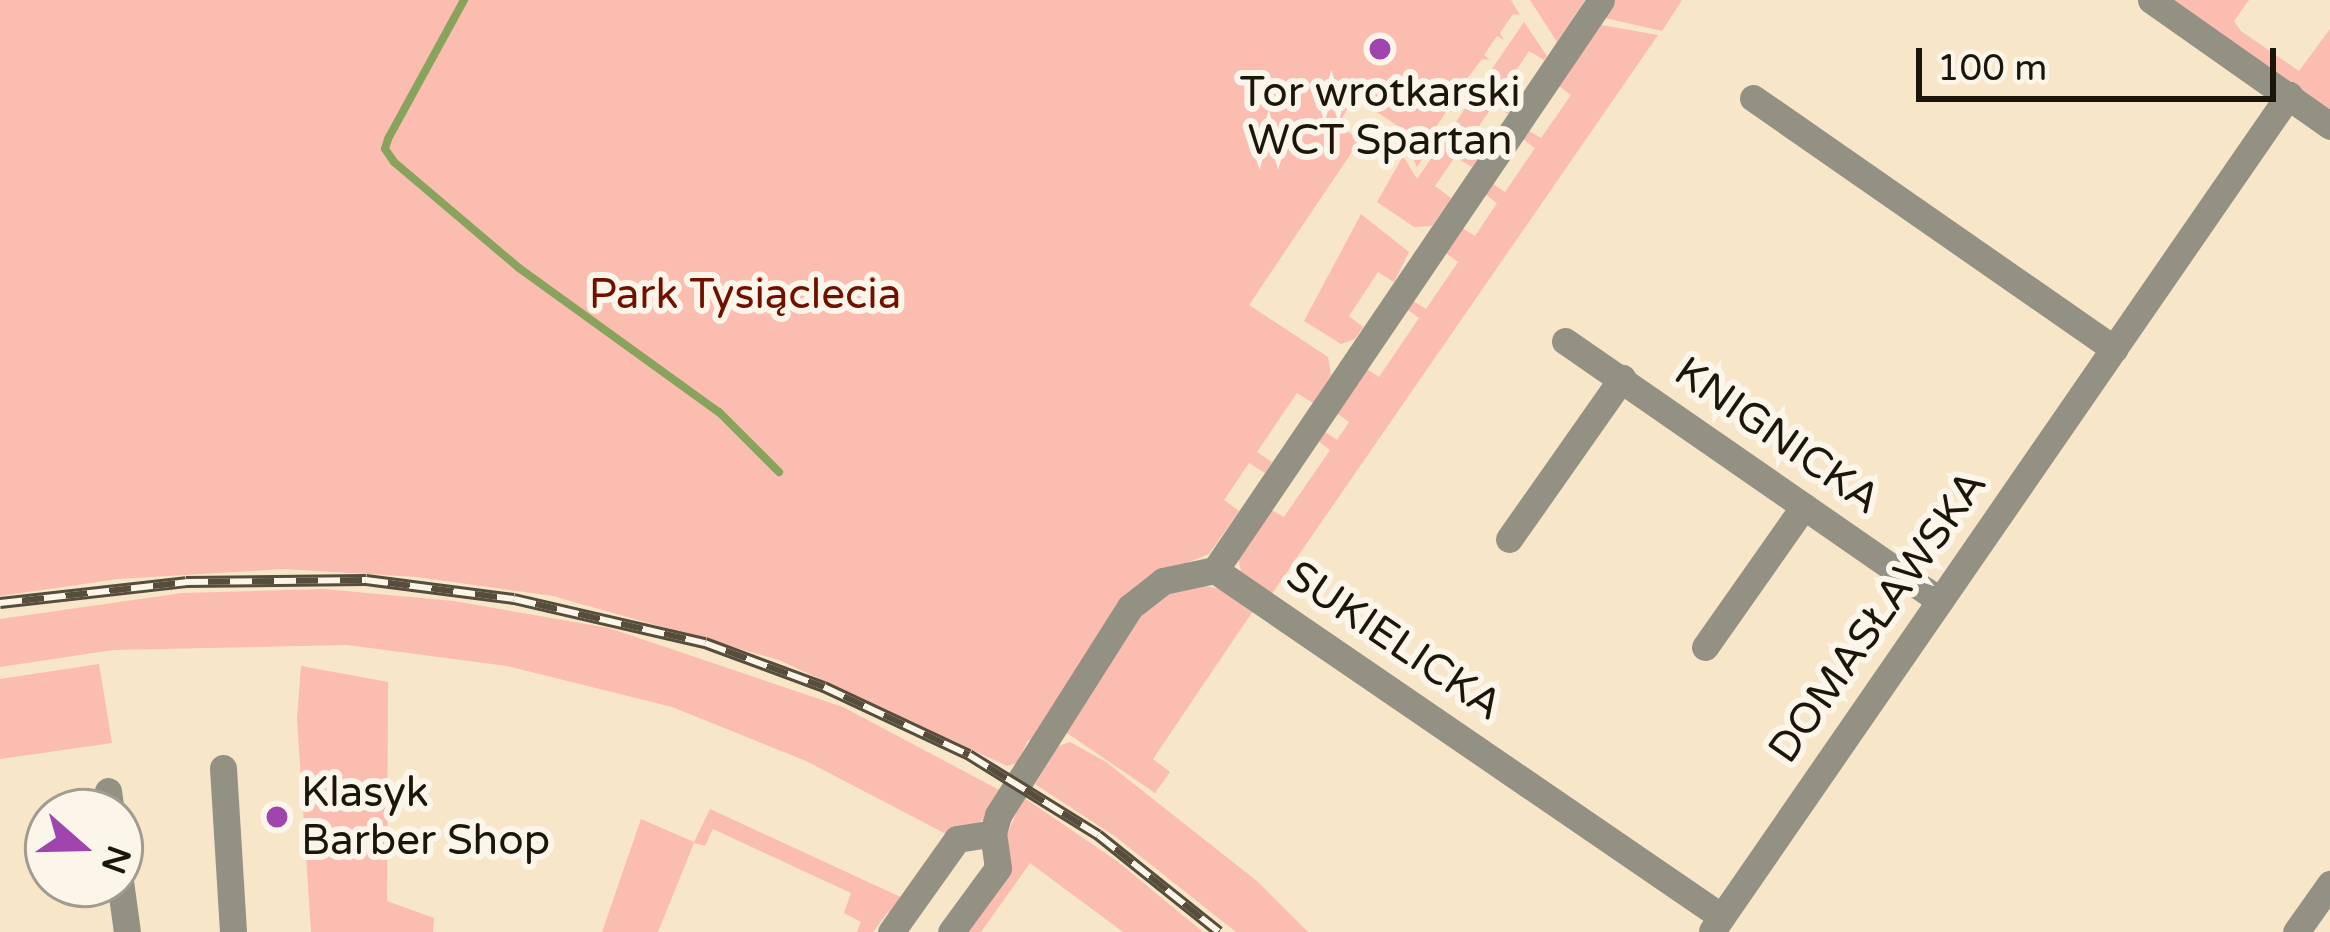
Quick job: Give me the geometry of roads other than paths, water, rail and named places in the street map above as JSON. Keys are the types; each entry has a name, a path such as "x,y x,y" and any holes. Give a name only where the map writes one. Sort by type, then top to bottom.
{"street":[{"path":"951,932 998,868 993,832 998,815 1144,592 1163,581 1215,570 1601,0"},
{"path":"2151,0 2330,125"},
{"name":"DOMASŁAWSKA","path":"1717,925 2289,95"},
{"path":"1753,98 2114,349"},
{"name":"KNIGNICKA","path":"1564,341 1940,601"},
{"path":"1508,539 1622,378"},
{"path":"1706,647 1804,506"},
{"name":"SUKIELICKA","path":"1215,570 1717,925"},
{"path":"224,768 233,932"},
{"path":"891,932 957,839 993,832"},
{"path":"2296,932 2330,884"}],"waterway":[{"path":"464,0 385,149 394,162 519,268 719,412 779,472"}],"railway":[{"path":"0,603 186,582 366,580 514,599 705,643 824,687 969,755 1098,835 1219,932"}],"place":[{"name":"Tor wrotkarski WCT Spartan","path":"1380,49"},
{"name":"Klasyk Barber Shop","path":"277,817"}],"park label":[{"name":"Park Tysiąclecia","path":"745,295"}]}
